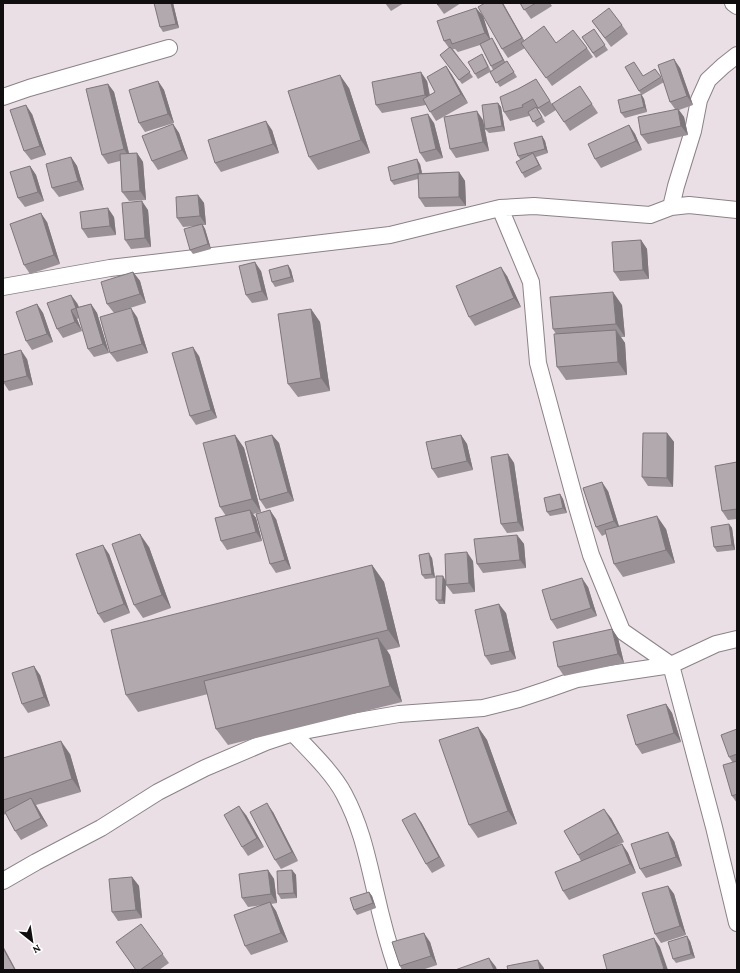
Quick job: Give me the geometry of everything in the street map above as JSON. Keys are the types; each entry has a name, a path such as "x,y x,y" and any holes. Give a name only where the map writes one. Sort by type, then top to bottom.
{"street":[{"path":"733,3 737,6"},
{"path":"3,97 29,88 169,48"},
{"path":"672,207 676,186 693,130 699,100 708,80 737,55"},
{"path":"3,287 110,268 390,235 500,208 534,206 650,214 672,207 689,205 737,210"},
{"path":"500,208 531,282 538,364 591,555 622,630 671,665 714,827 737,923"},
{"path":"3,881 101,828 164,788 205,768 266,742 293,733 399,714 483,708 525,697 577,679 671,665 716,644 737,639"},
{"path":"293,733 333,778 344,793 356,817 364,842 380,912 397,970"}],"building":[{"path":"154,3 171,3 176,24 160,27"},
{"path":"485,3 502,3 522,38 502,49 478,7"},
{"path":"520,3 536,3 524,10"},
{"path":"476,8 485,33 452,44 450,39 444,41 437,21"},
{"path":"609,8 622,25 605,38 592,21"},
{"path":"544,26 556,43 573,30 587,48 546,78 521,43"},
{"path":"594,29 605,45 593,53 582,37"},
{"path":"492,38 503,60 491,66 480,44"},
{"path":"450,47 470,72 459,80 440,55"},
{"path":"482,54 488,67 475,74 468,62"},
{"path":"674,59 687,96 670,102 658,65"},
{"path":"507,61 514,72 496,83 490,72"},
{"path":"634,62 643,76 655,69 661,77 639,91 625,67"},
{"path":"446,66 461,94 430,112 423,99 435,92 427,77"},
{"path":"421,72 425,95 376,105 372,82"},
{"path":"340,75 361,140 309,157 288,91"},
{"path":"536,79 550,101 538,108 533,99 522,105 523,107 504,112 500,97"},
{"path":"158,81 168,114 139,123 129,90"},
{"path":"108,84 124,149 102,155 86,89"},
{"path":"580,86 592,104 564,122 552,104"},
{"path":"641,94 644,107 621,113 618,100"},
{"path":"498,103 502,126 485,129 482,105"},
{"path":"26,105 40,146 24,151 10,110"},
{"path":"536,107 542,117 533,122 528,112"},
{"path":"678,109 681,126 641,135 638,117"},
{"path":"477,111 483,142 450,149 444,117"},
{"path":"428,114 436,149 420,153 411,118"},
{"path":"266,121 273,144 215,163 208,140"},
{"path":"173,124 182,150 152,161 142,136"},
{"path":"629,125 636,141 595,159 588,144"},
{"path":"542,136 545,149 518,156 514,143"},
{"path":"137,153 140,191 122,192 120,154"},
{"path":"533,153 539,165 522,173 516,162"},
{"path":"71,157 78,181 52,188 46,164"},
{"path":"417,159 420,173 391,181 388,167"},
{"path":"30,166 38,192 18,198 10,172"},
{"path":"459,172 459,197 419,198 418,174"},
{"path":"198,195 200,216 177,218 176,197"},
{"path":"142,201 145,238 125,240 122,203"},
{"path":"108,208 110,226 82,229 80,212"},
{"path":"41,213 54,255 24,265 10,224"},
{"path":"202,224 208,244 190,250 184,229"},
{"path":"641,240 643,270 614,272 612,242"},
{"path":"255,262 262,291 246,295 239,266"},
{"path":"288,265 291,277 272,282 269,270"},
{"path":"501,267 514,298 469,317 456,286"},
{"path":"133,272 140,294 107,304 101,282"},
{"path":"613,292 616,324 553,329 550,297"},
{"path":"71,295 76,308 71,310 75,322 57,329 47,303"},
{"path":"37,304 47,334 26,341 16,312"},
{"path":"91,304 103,344 88,349 76,308"},
{"path":"131,308 142,344 110,353 100,317"},
{"path":"311,309 321,378 288,384 278,314"},
{"path":"616,330 618,362 557,367 554,334"},
{"path":"193,347 211,410 190,416 172,353"},
{"path":"21,350 27,376 3,382 3,355"},
{"path":"643,433 667,433 667,478 642,477"},
{"path":"235,435 252,499 220,507 203,443"},
{"path":"272,435 288,492 260,500 245,442"},
{"path":"461,435 467,461 432,469 426,442"},
{"path":"508,454 518,522 501,524 491,457"},
{"path":"737,462 737,509 722,511 715,466"},
{"path":"602,482 614,521 596,527 583,488"},
{"path":"560,494 563,508 547,512 544,498"},
{"path":"250,510 256,532 221,541 215,518"},
{"path":"270,510 285,560 270,564 256,514"},
{"path":"657,516 666,550 614,564 605,530"},
{"path":"729,524 732,545 714,547 711,527"},
{"path":"140,534 162,595 134,605 112,544"},
{"path":"517,535 520,560 477,564 474,539"},
{"path":"103,545 124,604 98,614 76,554"},
{"path":"467,552 469,583 446,585 445,554"},
{"path":"429,553 432,574 422,575 419,555"},
{"path":"372,565 388,630 126,695 111,630"},
{"path":"436,576 443,576 442,600 436,600"},
{"path":"582,578 591,608 551,620 542,590"},
{"path":"499,604 510,651 485,656 475,610"},
{"path":"612,629 618,654 558,667 553,642"},
{"path":"378,638 390,686 216,729 204,681"},
{"path":"34,666 44,697 22,704 12,673"},
{"path":"666,704 674,733 636,745 627,715"},
{"path":"478,727 508,811 469,825 439,740"},
{"path":"737,729 737,754 729,757 721,735"},
{"path":"61,741 72,779 3,800 3,758"},
{"path":"737,761 737,794 732,796 723,765"},
{"path":"31,798 41,818 15,831 5,812"},
{"path":"267,803 292,852 275,860 250,812"},
{"path":"239,806 257,838 242,847 224,815"},
{"path":"604,809 618,833 578,855 564,831"},
{"path":"415,813 439,857 426,864 402,820"},
{"path":"668,832 676,857 640,869 631,844"},
{"path":"622,844 630,864 563,891 555,872"},
{"path":"268,870 271,894 242,898 239,874"},
{"path":"292,870 294,893 278,894 277,871"},
{"path":"132,877 136,910 112,912 109,879"},
{"path":"668,886 680,926 655,934 642,893"},
{"path":"369,892 373,903 354,910 350,898"},
{"path":"270,902 281,933 245,946 234,915"},
{"path":"141,924 163,954 140,970 136,970 116,942"},
{"path":"424,933 431,956 400,966 392,942"},
{"path":"687,936 691,954 673,959 668,942"},
{"path":"654,938 664,969 607,970 603,955"},
{"path":"3,948 15,970 3,970"},
{"path":"489,958 494,970 455,970"},
{"path":"538,960 540,970 508,970 507,966"}]}
